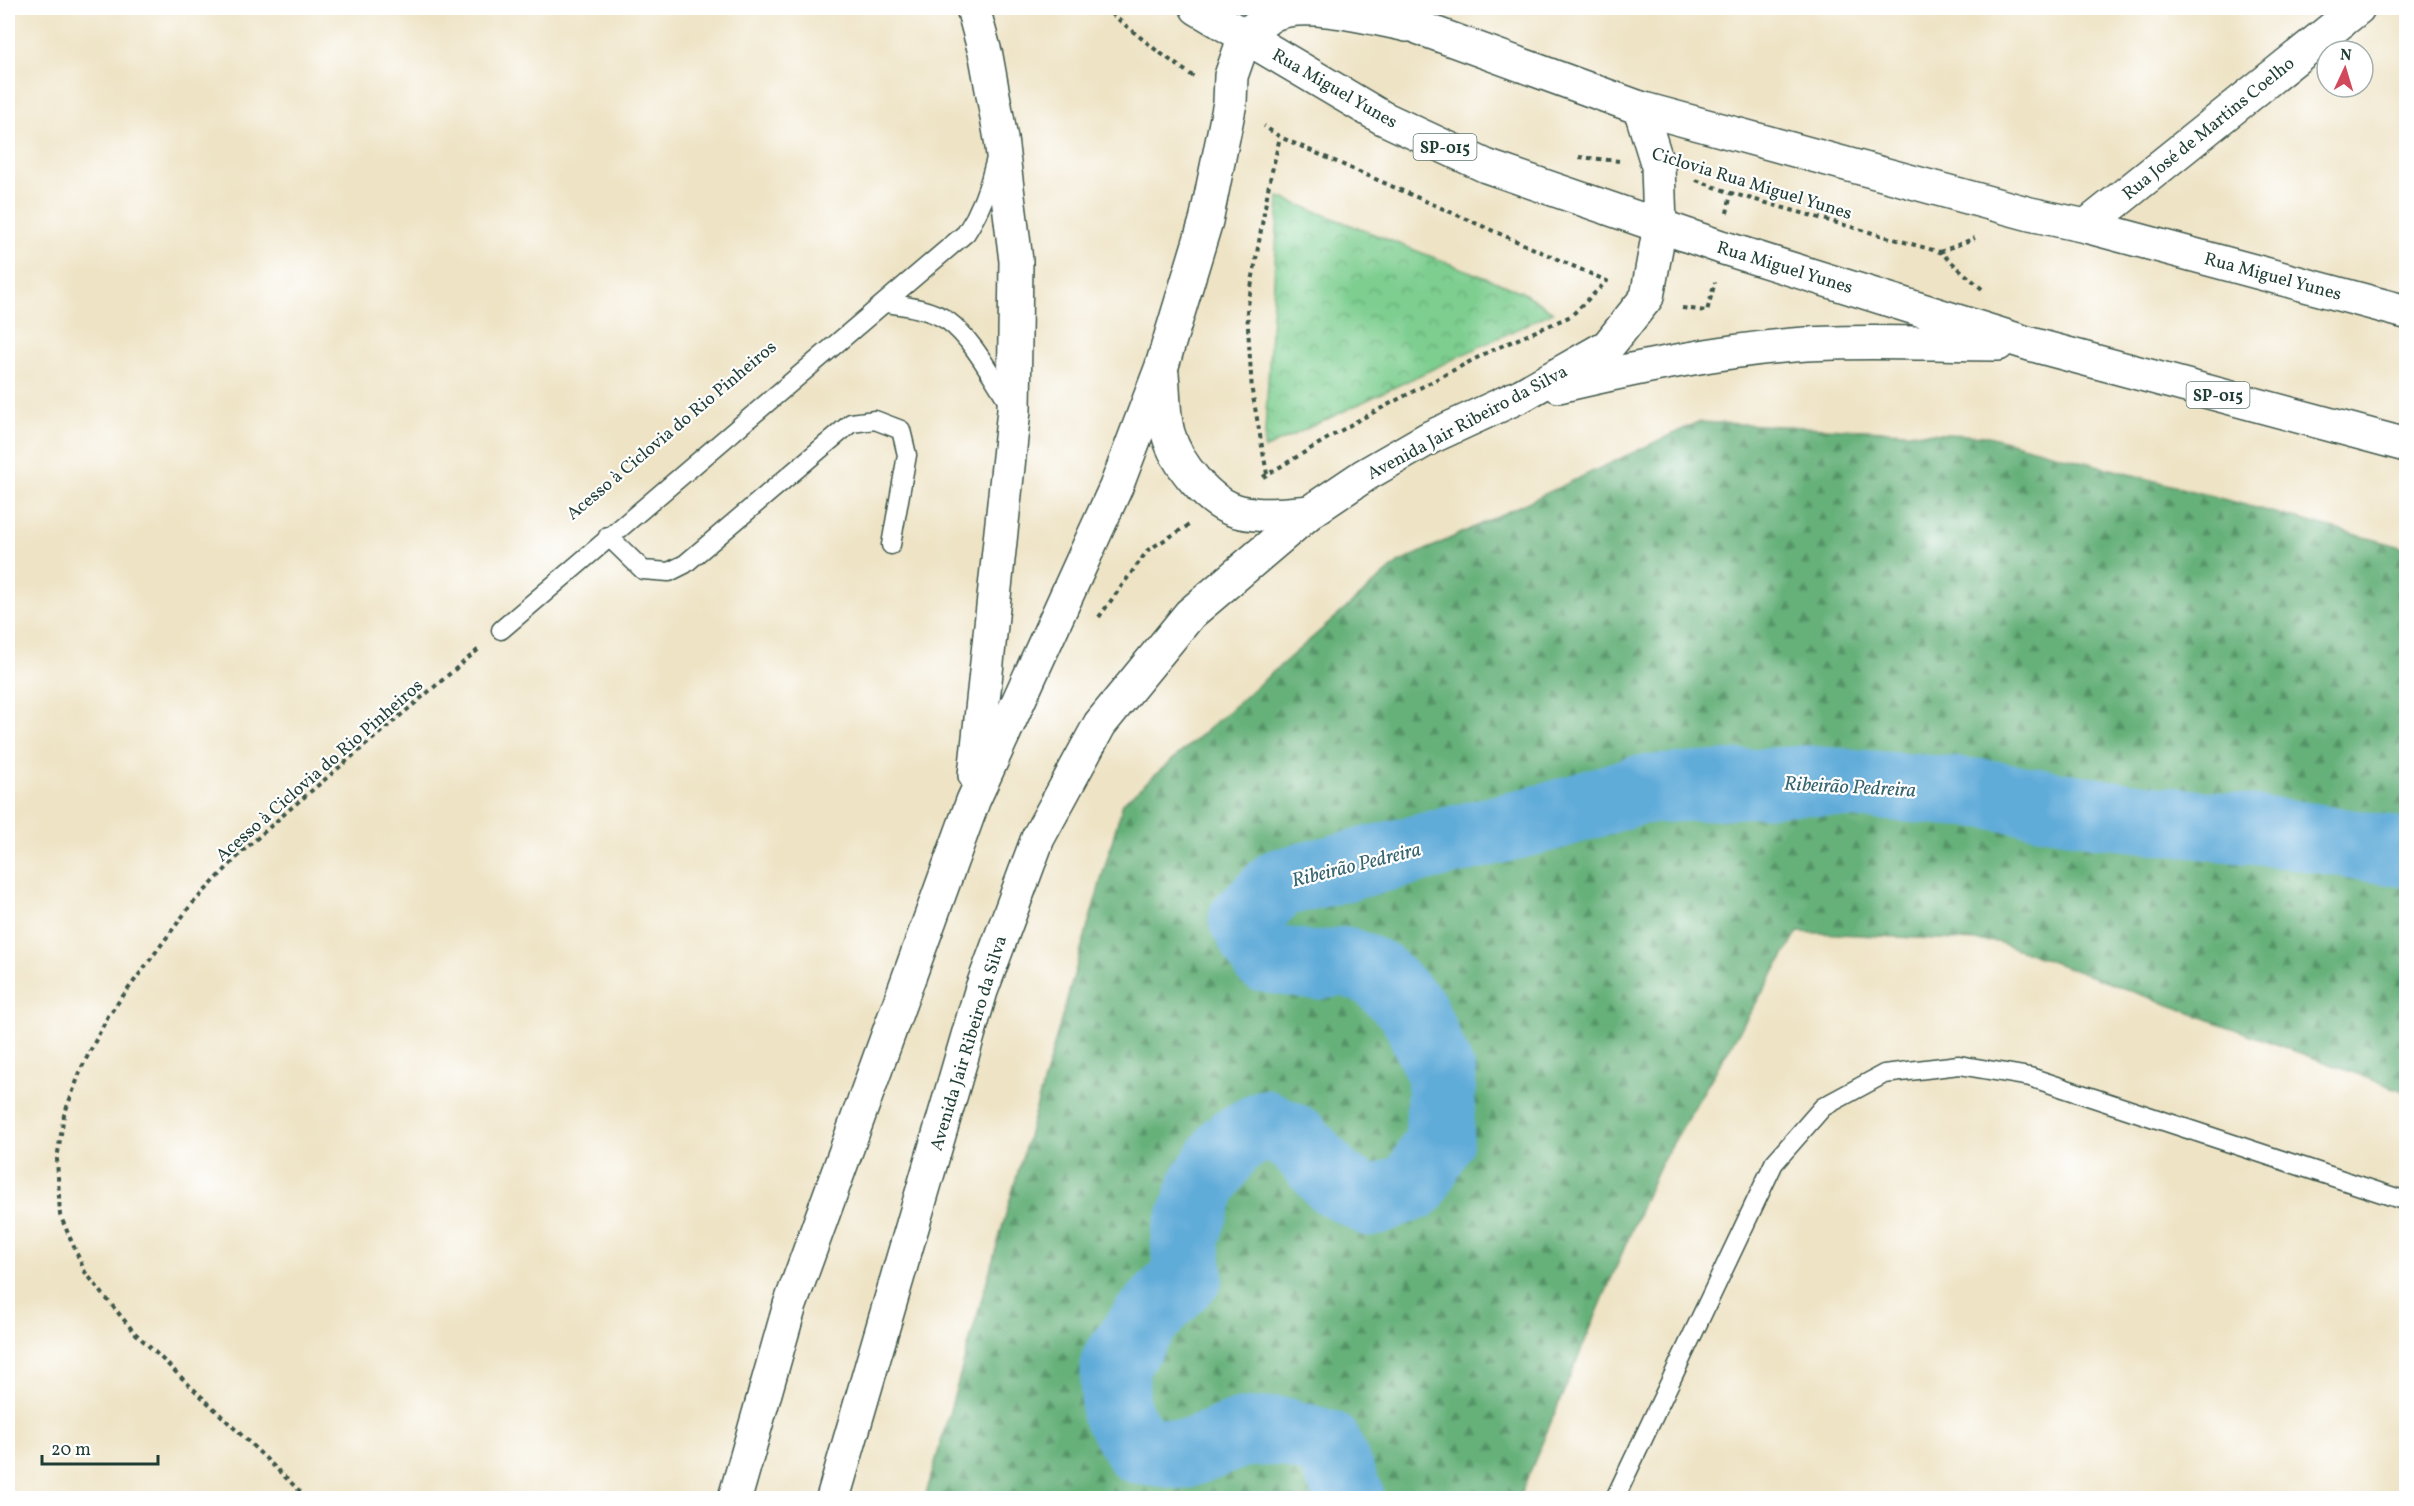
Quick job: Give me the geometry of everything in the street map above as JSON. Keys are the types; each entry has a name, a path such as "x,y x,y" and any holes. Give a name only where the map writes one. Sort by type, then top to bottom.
{"main road":[{"path":"973,8 986,56 1001,139 1016,261 1014,410 973,801"},
{"name":"Rua Miguel Yunes","path":"1197,8 1383,118 1486,166 1721,248 2030,344 2406,445"},
{"name":"Rua Miguel Yunes","path":"1385,8 1420,28 1640,108 2030,214 2086,226 2406,312"},
{"name":"Rua José de Martins Coelho","path":"2086,226 2358,8"},
{"path":"735,1498 790,1305 973,801 1116,488 1161,369 1206,221 1230,103 1231,76 1245,36 1275,13 1301,9 1337,10 1420,28"},
{"name":"Avenida Jair Ribeiro da Silva","path":"832,1498 981,991 1038,838 1100,724 1190,615 1310,512 1365,475 1431,437 1522,395 1608,346 1647,297 1660,226 1658,166 1640,108"},
{"path":"1522,395 1648,365 1725,353 1807,344 2030,344"},
{"path":"1161,369 1168,434 1186,470 1204,490 1222,505 1240,512 1269,515 1310,512"}],"lane":[{"path":"501,630 608,536 966,233 978,215 989,190 1001,139"},
{"path":"886,303 918,308 948,321 970,344 1014,410"},
{"path":"608,536 643,570 669,572 685,564 851,423 875,420 901,430 907,455 891,544"},
{"path":"1615,1498 1774,1163 1823,1107 1884,1074 1959,1065 2030,1077 2406,1201"}],"path":[{"path":"1104,8 1195,78"},
{"path":"1280,137 1466,219 1607,281 1571,316 1488,352 1357,421 1267,474 1252,391 1247,311 1269,184 1280,137"},
{"name":"Ciclovia Rua Miguel Yunes","path":"1572,156 1658,166 1731,193 1940,252"},
{"path":"1680,308 1707,311 1713,293"},
{"path":"1096,621 1148,550 1185,527"},
{"name":"Acesso à Ciclovia do Rio Pinheiros","path":"307,1498 133,1331 85,1272 60,1215 57,1159 64,1115 82,1067 108,1016 191,905 245,849 290,809 487,642"}],"green space":[{"path":"1279,197 1522,292 1553,312 1264,449"},
{"path":"1698,422 1988,436 2406,548 2406,1092 1998,942 1798,932 1657,1170 1519,1498 925,1498 1123,803 1398,563"}],"waterway":[{"name":"Ribeirão Pedreira","path":"1350,1498 1327,1444 1280,1431 1242,1433 1183,1455 1138,1449 1115,1410 1115,1363 1145,1320 1189,1274 1185,1238 1203,1185 1230,1144 1265,1124 1297,1140 1334,1182 1371,1202 1414,1186 1439,1141 1442,1076 1413,1010 1377,974 1346,961 1314,966 1265,958 1243,919 1279,883 1549,817 1638,790 1806,780 1987,794 2105,814 2297,835 2406,853"}]}
